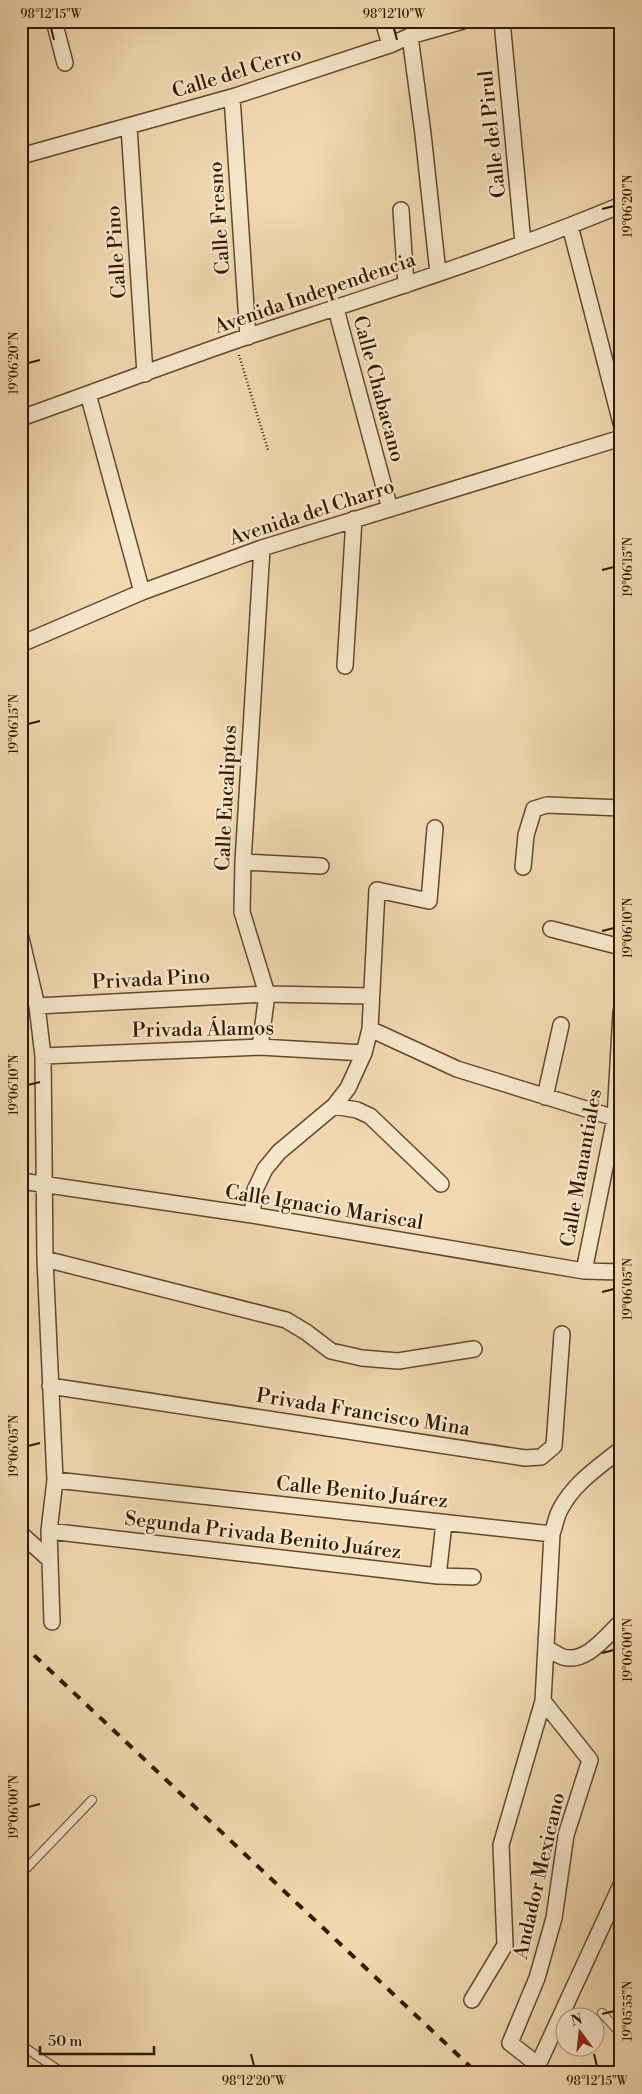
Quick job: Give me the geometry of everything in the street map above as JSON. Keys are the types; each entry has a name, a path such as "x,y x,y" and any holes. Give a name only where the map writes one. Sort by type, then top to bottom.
{"street":[{"path":"54,21 65,63"},
{"path":"383,21 390,45"},
{"name":"Calle del Cerro","path":"21,156 232,97 390,45 410,36 463,21"},
{"name":"Calle del Pirul","path":"502,21 524,243"},
{"path":"410,36 424,134 438,273"},
{"name":"Calle Fresno","path":"232,97 241,339"},
{"name":"Calle Pino","path":"129,127 145,374"},
{"name":"Avenida Independencia","path":"21,418 241,339 406,285 570,226 621,205"},
{"path":"401,210 406,285"},
{"path":"570,226 621,423"},
{"name":"Calle Chabacano","path":"336,309 390,509"},
{"path":"88,394 142,592"},
{"name":"Avenida del Charro","path":"21,644 142,592 262,548 621,438"},
{"path":"345,666 354,519"},
{"name":"Calle Eucaliptos","path":"260,1047 266,994 242,912 243,862 262,548"},
{"path":"523,867 526,836 534,809 547,805 621,808"},
{"path":"252,1215 255,1190 265,1169 279,1152 334,1106 348,1088 364,1053 370,1029 370,996 377,890 429,901 435,828"},
{"path":"243,862 321,866"},
{"path":"551,928 621,947"},
{"path":"21,938 37,1006 43,1056 45,1259 55,1480 49,1531 52,1622"},
{"name":"Privada Pino","path":"37,1006 266,994 370,996"},
{"name":"Calle Manantiales","path":"584,1271 619,1100 621,1012"},
{"path":"545,1097 562,1025"},
{"path":"370,1029 458,1068 615,1118"},
{"name":"Privada Álamos","path":"43,1056 260,1047 364,1053"},
{"path":"334,1106 357,1110 370,1116 441,1184"},
{"name":"Calle Ignacio Mariscal","path":"21,1182 252,1215 584,1271 621,1272"},
{"path":"45,1259 286,1320 331,1351 362,1358 398,1361 474,1349"},
{"name":"Privada Francisco Mina","path":"50,1386 525,1458 541,1457 554,1446 562,1334"},
{"path":"472,2000 505,1945 501,1845 543,1701 552,1534 560,1509 572,1491 585,1478 621,1450"},
{"name":"Calle Benito Juárez","path":"55,1480 552,1534"},
{"path":"438,1576 444,1522"},
{"name":"Segunda Privada Benito Juárez","path":"49,1531 438,1576 473,1577"},
{"path":"21,1534 50,1560"},
{"path":"546,1648 564,1657 578,1658 591,1650 621,1622"},
{"name":"Andador Mexicano","path":"534,2069 510,2043 537,1978 554,1918 566,1835 590,1760 543,1701"},
{"path":"534,2069 621,1885"}],"lane":[{"path":"21,1874 92,1800"},
{"path":"604,2015 621,2034"},
{"path":"21,2045 63,2073"}],"path":[{"path":"241,339 268,450"}],"railway":[{"path":"21,1643 477,2073"}]}
